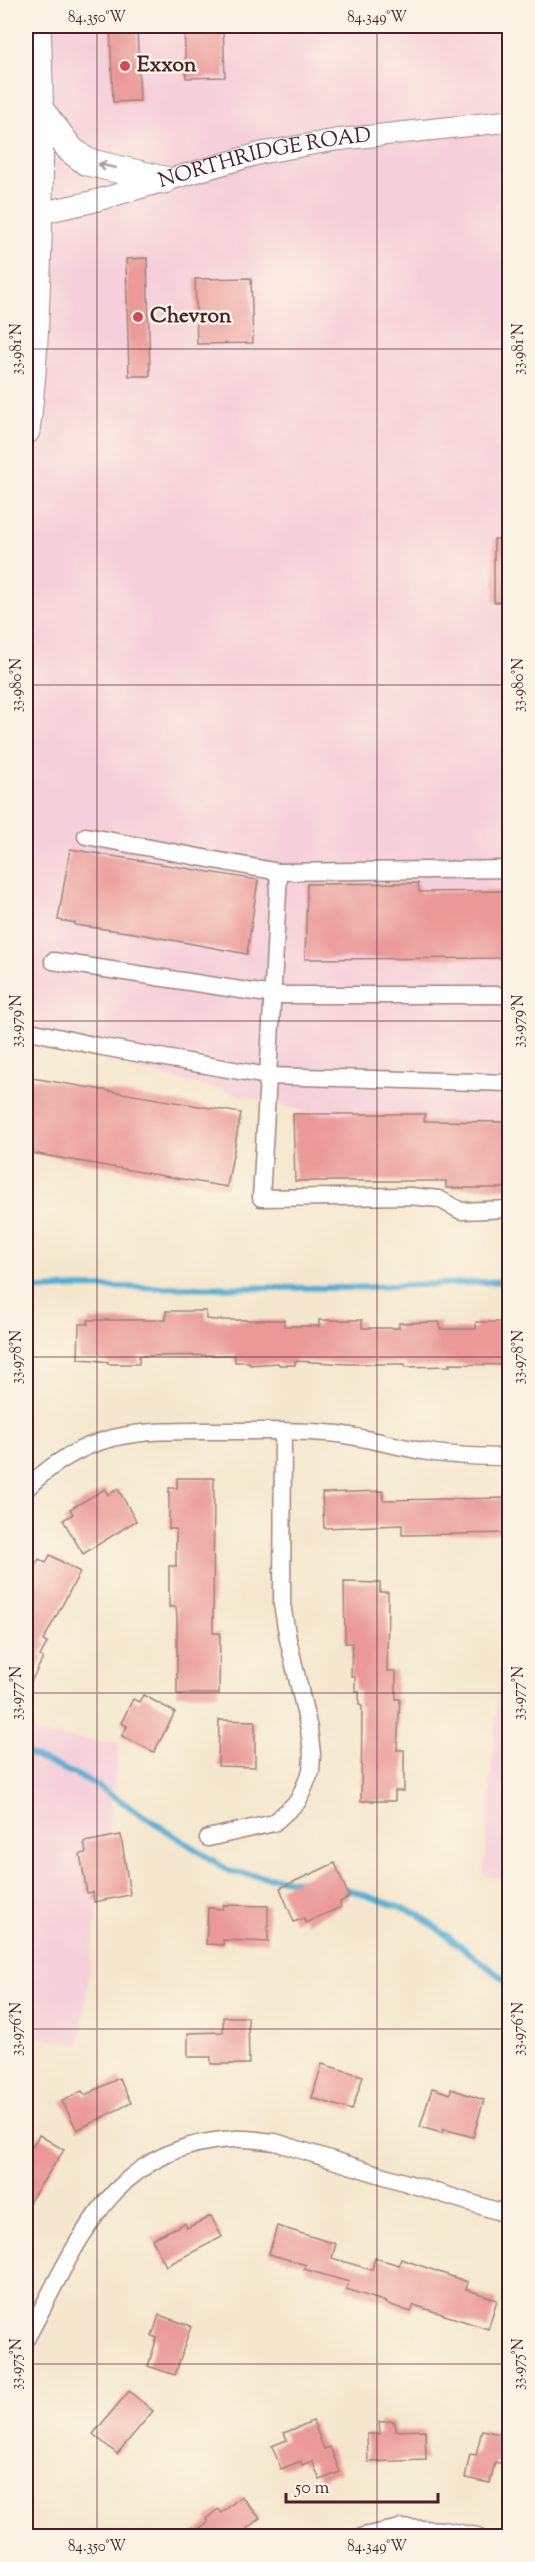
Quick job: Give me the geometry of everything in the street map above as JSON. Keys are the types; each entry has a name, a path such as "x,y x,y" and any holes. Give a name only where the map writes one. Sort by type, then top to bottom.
{"main road":[{"path":"26,431 34,349 33,215 40,110 37,26"},
{"path":"40,110 71,150 87,162 164,180"}],"street":[{"name":"NORTHRIDGE ROAD","path":"33,215 272,151 415,130 510,121"},
{"path":"86,836 279,872 510,869"},
{"path":"279,872 272,1046 268,1076 261,1198 410,1196 439,1199 461,1211 510,1209"},
{"path":"53,961 274,995 510,995"},
{"path":"26,1030 97,1046 268,1076 510,1083"},
{"path":"26,1489 45,1470 82,1447 126,1434 152,1431 283,1431 338,1434 440,1453 474,1457 510,1457"},
{"path":"207,1838 274,1823 298,1800 311,1771 312,1754 309,1729 282,1604 283,1431"},
{"path":"26,2339 97,2210 118,2187 140,2169 166,2154 193,2145 236,2139 276,2142 510,2215"},
{"path":"363,2536 400,2528 442,2530 477,2536"}],"shaded area":[{"path":"26,26 509,26 509,1163 26,1041"},
{"path":"510,1556 509,1882 483,1875"},
{"path":"26,1732 119,1744 80,2044 26,2036"}],"building":[{"name":"Exxon","path":"110,26 137,26 140,101 113,102"},
{"path":"184,26 223,26 225,77 186,78"},
{"name":"Chevron","path":"147,258 150,376 129,376 126,259"},
{"path":"251,278 253,343 197,344 195,279"},
{"path":"494,539 510,539 510,602 494,602"},
{"path":"70,849 258,880 247,954 134,933 75,925 75,923 58,920"},
{"path":"418,883 419,892 510,891 510,958 305,959 307,884"},
{"path":"26,1077 241,1113 227,1187 26,1152"},
{"path":"293,1114 425,1114 424,1121 510,1122 510,1188 446,1188 446,1181 295,1181"},
{"path":"166,1311 206,1311 206,1319 216,1320 284,1320 284,1326 319,1326 319,1320 362,1320 362,1328 399,1328 399,1323 440,1322 440,1329 476,1329 476,1322 510,1322 510,1365 449,1364 450,1366 405,1367 405,1364 295,1361 295,1365 279,1365 278,1363 250,1365 249,1362 235,1362 235,1355 139,1356 139,1364 108,1364 108,1362 78,1359 79,1324 88,1324 88,1320 166,1320"},
{"path":"177,1478 214,1478 213,1633 220,1633 219,1694 177,1694 177,1617 176,1607 169,1607 169,1566 176,1566 176,1529 169,1529 169,1488 177,1488"},
{"path":"105,1489 108,1495 118,1489 136,1521 83,1554 63,1520 73,1514 70,1509"},
{"path":"383,1491 383,1500 510,1498 510,1533 402,1535 402,1525 324,1528 322,1493"},
{"path":"50,1555 80,1572 43,1641 47,1643 40,1656 43,1658 26,1692 26,1583 39,1559 46,1563"},
{"path":"344,1582 380,1583 380,1592 388,1592 387,1671 396,1671 396,1699 400,1699 397,1750 404,1750 404,1791 395,1791 395,1801 361,1801 362,1706 359,1705 359,1691 355,1691 355,1677 351,1676 352,1643 345,1643"},
{"path":"143,1695 175,1712 154,1752 122,1736 127,1726 121,1723 133,1699 139,1702"},
{"path":"219,1720 255,1721 255,1767 218,1766"},
{"path":"121,1835 130,1895 94,1902 93,1892 87,1893 80,1854 86,1853 84,1842"},
{"path":"335,1863 349,1897 340,1902 341,1907 305,1923 304,1918 294,1922 280,1888"},
{"path":"223,1905 268,1906 268,1942 223,1940 223,1945 206,1944 208,1908 223,1909"},
{"path":"223,2017 248,2017 249,2064 211,2064 211,2057 188,2057 188,2033 223,2032"},
{"path":"322,2064 363,2076 352,2110 312,2098"},
{"path":"119,2078 131,2103 77,2130 62,2101 82,2091 85,2095"},
{"path":"432,2088 450,2094 451,2089 484,2100 473,2137 443,2129 442,2133 420,2127"},
{"path":"39,2135 64,2150 26,2207 26,2157"},
{"path":"211,2216 222,2237 166,2266 152,2239 185,2223 187,2228"},
{"path":"277,2226 336,2244 332,2258 372,2270 375,2258 399,2265 401,2259 468,2282 466,2289 497,2300 488,2329 414,2305 411,2312 346,2289 349,2282 304,2269 306,2265 269,2254"},
{"path":"159,2315 191,2326 175,2375 148,2366 157,2338 152,2336"},
{"path":"129,2391 153,2411 117,2454 93,2434"},
{"path":"313,2421 324,2449 330,2447 340,2472 320,2480 312,2461 302,2465 301,2461 281,2469 272,2446 287,2440 284,2433"},
{"path":"394,2421 395,2431 425,2430 426,2460 368,2462 367,2434 380,2434 379,2422"},
{"path":"482,2430 510,2436 510,2466 495,2462 490,2483 465,2478 470,2454 476,2455"},
{"path":"241,2496 260,2518 238,2536 190,2536 208,2522 206,2519 218,2509 222,2513"}],"waterway":[{"path":"26,1290 77,1287 347,1288 510,1281"},
{"path":"26,1753 88,1780 231,1872 304,1882"},
{"path":"338,1886 417,1913 510,1984"}],"place":[{"name":"Exxon","path":"125,66"},
{"name":"Chevron","path":"138,317"}]}
